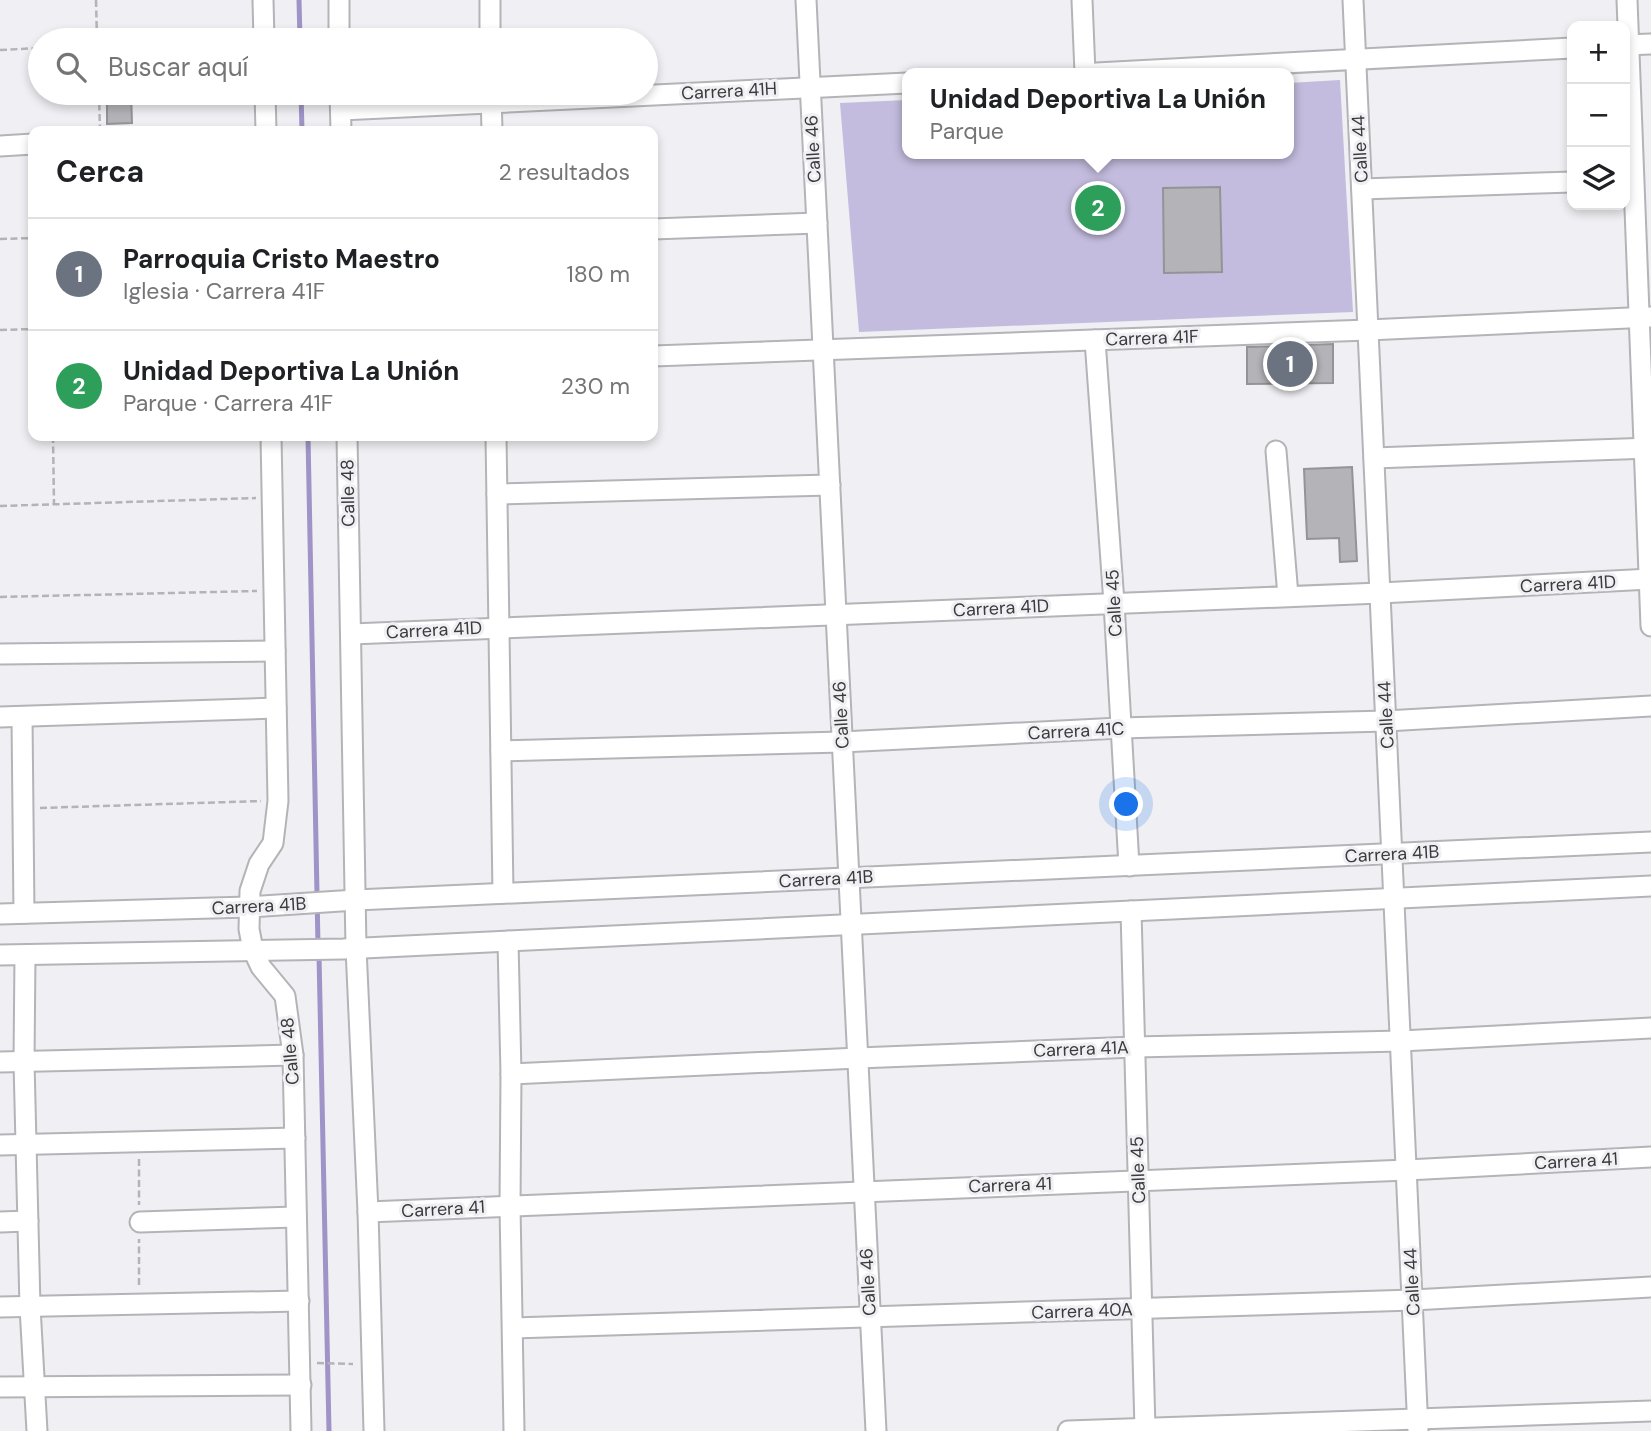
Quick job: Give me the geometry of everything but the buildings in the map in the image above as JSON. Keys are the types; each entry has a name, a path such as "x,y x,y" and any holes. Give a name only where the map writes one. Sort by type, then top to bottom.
{"street":[{"path":"263,0 264,28"},
{"path":"339,0 340,28"},
{"path":"490,0 490,28"},
{"name":"Calle 46","path":"806,0 876,1431"},
{"path":"1082,0 1085,68"},
{"name":"Calle 44","path":"1353,0 1419,1425"},
{"path":"1627,0 1627,21"},
{"path":"1630,45 1651,44"},
{"path":"1204,68 1567,48"},
{"name":"Carrera 41H","path":"658,92 902,82"},
{"path":"1630,84 1645,317 1651,626"},
{"path":"265,105 266,126"},
{"path":"341,105 341,126"},
{"path":"491,105 492,126"},
{"path":"0,146 28,144"},
{"path":"1362,189 1567,182"},
{"path":"658,229 817,223"},
{"name":"Carrera 41F","path":"658,356 1368,330 1645,317"},
{"name":"Calle 45","path":"1095,340 1129,866"},
{"name":"Calle 48","path":"271,441 278,801 273,843 259,864 248,907 253,950 269,979 285,996 293,1055 301,1431"},
{"name":"Calle 48","path":"347,441 351,634 347,949 368,1212 374,1431"},
{"path":"496,441 503,893"},
{"path":"1374,458 1647,448"},
{"path":"1276,451 1288,596"},
{"path":"497,494 830,485"},
{"name":"Carrera 41D","path":"351,634 836,616 1650,580"},
{"path":"0,654 275,651"},
{"name":"Carrera 41C","path":"501,751 842,742 1120,728 1386,721 1651,706"},
{"path":"0,717 276,708"},
{"path":"22,716 24,913"},
{"name":"Carrera 41B","path":"0,914 248,907 503,893 1651,842"},
{"path":"0,955 347,949 1651,886"},
{"name":"Calle 45","path":"1131,911 1145,1429"},
{"path":"508,941 514,1431"},
{"path":"25,955 24,1062 30,1307 37,1431"},
{"name":"Carrera 41A","path":"511,1074 1135,1047 1401,1041 1651,1028"},
{"path":"0,1062 293,1055"},
{"path":"0,1145 295,1138"},
{"name":"Carrera 41","path":"368,1212 1407,1170 1651,1157"},
{"path":"140,1222 296,1217"},
{"path":"0,1222 28,1222"},
{"name":"Carrera 40A","path":"513,1328 1413,1300 1651,1287"},
{"path":"0,1307 299,1301"},
{"path":"0,1387 300,1385"},
{"path":"1068,1431 1419,1425 1651,1411"}],"path":[{"path":"96,0 97,28"},
{"path":"0,50 28,49"},
{"path":"99,105 100,126"},
{"path":"0,239 28,238"},
{"path":"0,330 28,329"},
{"path":"53,441 54,504"},
{"path":"0,506 272,497"},
{"path":"0,597 274,590"},
{"path":"24,808 278,801"},
{"path":"316,1363 342,1364"}],"shaded area":[{"path":"1340,80 1353,312 859,332 840,103 902,100 902,159 1294,159 1294,83"}],"waterway":[{"path":"299,0 300,28"},
{"path":"301,105 302,126"},
{"path":"308,441 318,945"},
{"path":"319,955 329,1431"}],"place":[{"name":"Unidad Deportiva La Unión","path":"1098,208"},
{"name":"Parroquia Cristo Maestro","path":"1290,364"}]}
